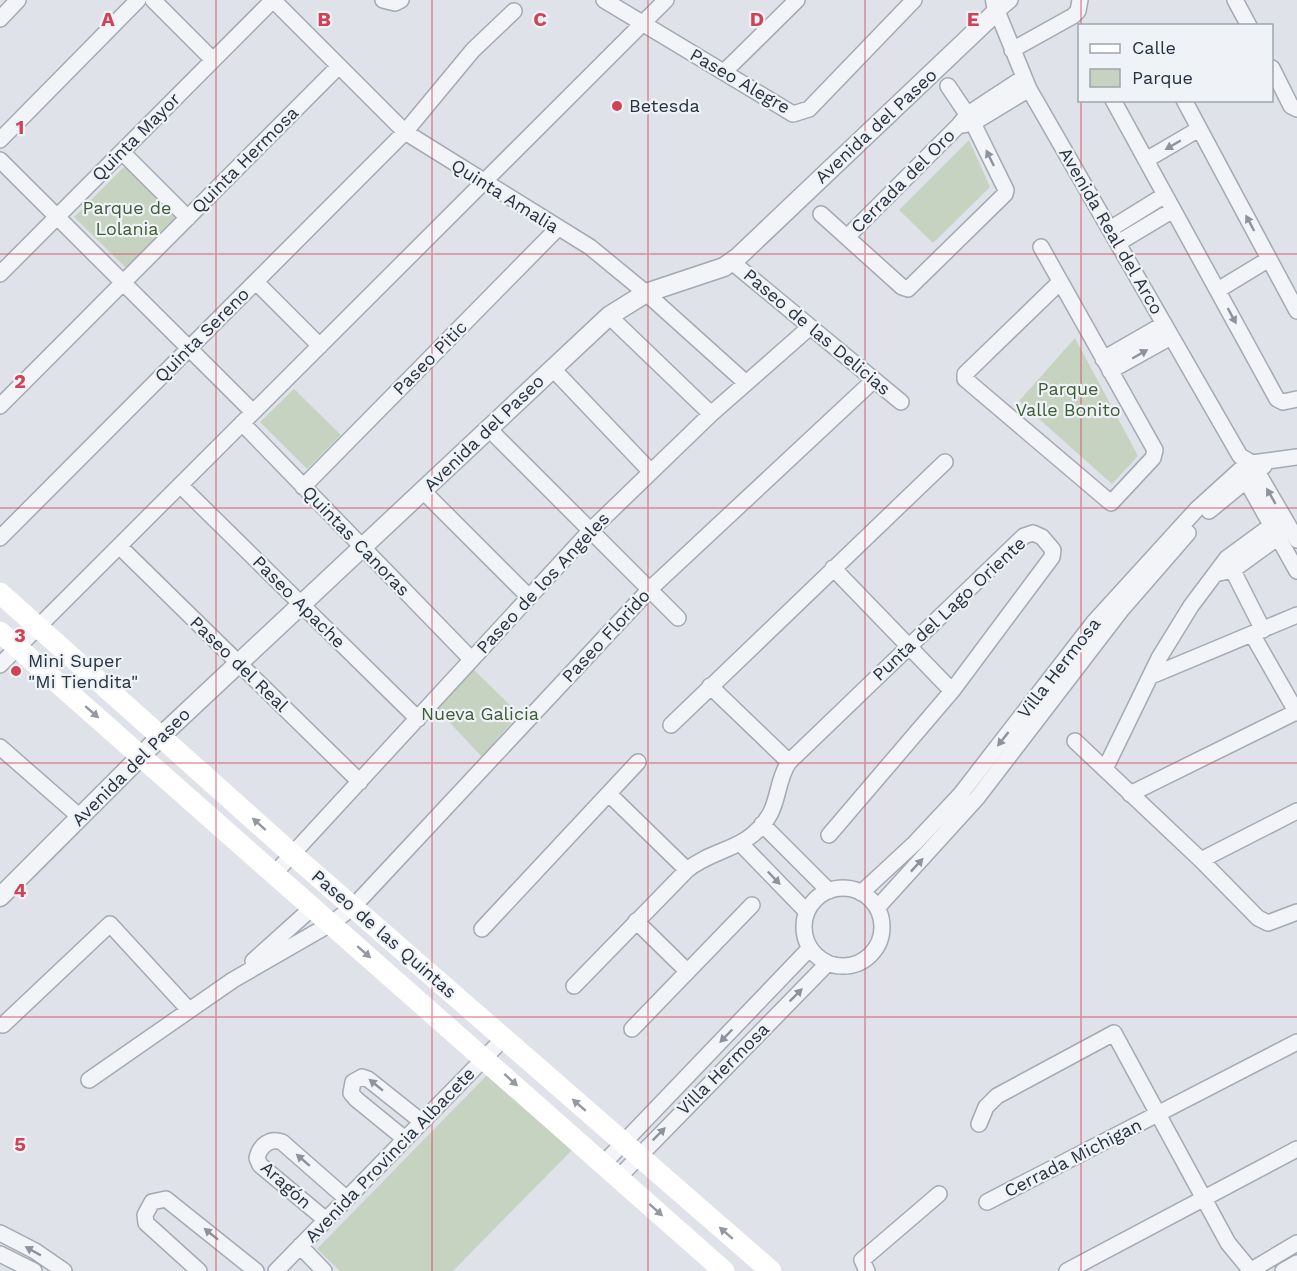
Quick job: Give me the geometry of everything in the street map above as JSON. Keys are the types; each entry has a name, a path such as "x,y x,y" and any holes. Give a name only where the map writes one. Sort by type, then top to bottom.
{"main road":[{"name":"Paseo de las Quintas","path":"0,593 292,854 771,1271"},
{"name":"Paseo de las Quintas","path":"0,632 485,1057 724,1271"}],"street":[{"path":"0,19 18,0"},
{"path":"0,140 138,0"},
{"path":"153,0 213,60"},
{"name":"Quinta Mayor","path":"0,274 273,0"},
{"name":"Quinta Amalia","path":"273,0 338,68 405,132 483,183 590,247 646,293 746,383"},
{"path":"383,0 395,3 401,0"},
{"name":"Paseo Alegre","path":"604,0 788,112 803,112 914,0"},
{"path":"0,665 666,0"},
{"path":"724,72 797,0"},
{"path":"1012,50 1073,16 1078,11 1080,0"},
{"path":"1235,0 1248,24"},
{"name":"Avenida Real del Arco","path":"1001,4 1012,50 1026,84 1167,330 1251,467 1284,529 1297,571"},
{"name":"Avenida del Paseo","path":"0,897 161,736 609,316 646,293 732,262 1001,4"},
{"name":"Quinta Sereno","path":"0,538 405,132 473,50 514,11"},
{"name":"Quinta Hermosa","path":"0,406 338,68"},
{"path":"1273,70 1291,106 1297,109"},
{"name":"Cerrada del Oro","path":"847,237 966,121 1026,84"},
{"name":"Cerrada del Oro","path":"821,214 902,287 908,289 1005,194 1006,190 948,86"},
{"path":"1114,102 1277,399 1283,402 1297,399"},
{"path":"1185,102 1297,311"},
{"path":"1146,160 1199,129"},
{"path":"122,152 188,218"},
{"name":"Quintas Canoras","path":"0,160 189,349 303,487 471,659"},
{"path":"1110,229 1165,195"},
{"path":"1118,243 1173,210"},
{"name":"Paseo Pitic","path":"303,487 557,229"},
{"path":"1041,247 1155,450 1153,458 1111,503 965,379 965,374 1060,282"},
{"path":"1218,290 1269,259"},
{"name":"Paseo de las Delicias","path":"732,262 901,402"},
{"path":"256,282 320,346"},
{"path":"609,316 711,414"},
{"name":"Paseo de los Angeles","path":"275,873 591,530 711,414 810,327"},
{"path":"1106,365 1167,330"},
{"path":"552,368 651,472"},
{"name":"Paseo Florido","path":"233,980 332,923 353,907 650,589 874,380"},
{"path":"488,429 678,618"},
{"path":"1251,467 1297,457"},
{"path":"670,725 945,462"},
{"name":"Villa Hermosa","path":"861,892 915,843 960,795 1111,602 1197,509 1251,467"},
{"name":"Villa Hermosa","path":"877,908 977,798 1145,580 1251,467"},
{"name":"Paseo Apache","path":"180,485 418,719"},
{"path":"423,491 528,596"},
{"path":"1105,769 1172,636 1215,574 1284,529"},
{"name":"Punta del Lago Oriente","path":"762,824 770,814 780,778 789,762 1024,536 1033,533 1049,543 1053,550 1052,557 952,691 829,835"},
{"name":"Paseo del Real","path":"118,546 360,782"},
{"path":"1130,794 1297,712 1257,632 1230,564"},
{"path":"833,568 952,691"},
{"path":"1151,676 1297,615"},
{"path":"710,686 789,762"},
{"path":"1075,741 1201,860 1262,922 1268,923 1297,912"},
{"path":"0,747 80,818"},
{"path":"482,929 638,762"},
{"path":"609,794 687,870"},
{"path":"1201,860 1297,811"},
{"path":"574,986 687,870 705,857 741,844 762,824 829,891"},
{"path":"741,844 807,912"},
{"path":"845,888 861,892 877,908 882,933 875,950 853,965 828,963 810,948 804,930 807,912 816,899 829,891 845,888"},
{"path":"632,1029 752,904"},
{"path":"89,1080 233,980 313,907"},
{"path":"636,921 687,971"},
{"path":"3,1025 110,924 189,1010"},
{"name":"Villa Hermosa","path":"611,1170 810,948"},
{"name":"Villa Hermosa","path":"631,1149 828,963"},
{"path":"979,1124 986,1107 997,1096 1112,1033 1228,1243 1251,1271 1297,1243"},
{"name":"Avenida Provincia Albacete","path":"276,1271 503,1039"},
{"name":"Cerrada Michigan","path":"987,1202 1297,1042"},
{"path":"405,1139 356,1099 351,1093 352,1082 363,1077 369,1079 422,1122"},
{"name":"Aragón","path":"326,1220 260,1165 257,1158 263,1145 270,1141 282,1142 347,1199"},
{"path":"1066,1271 1297,1149"},
{"path":"867,1271 862,1260 939,1194"},
{"path":"199,1271 146,1222 145,1215 152,1202 166,1199 256,1271"},
{"path":"0,1233 35,1251 64,1271"},
{"path":"300,1246 324,1271"},
{"path":"0,1254 34,1271"},
{"path":"1283,1271 1297,1263"}],"green space":[{"path":"969,140 990,187 933,243 899,210"},
{"name":"Parque de Lolania","path":"126,165 180,219 129,271 74,217"},
{"name":"Parque Valle Bonito","path":"1075,338 1138,456 1112,484 1019,401"},
{"path":"294,389 341,435 307,469 260,422"},
{"name":"Nueva Galicia","path":"473,669 519,714 482,757 437,709"},
{"path":"488,1074 572,1150 453,1271 340,1271 317,1249"}],"place":[{"name":"Betesda","path":"617,106"},
{"name":"Mini Super \"Mi Tiendita\"","path":"16,671"}]}
